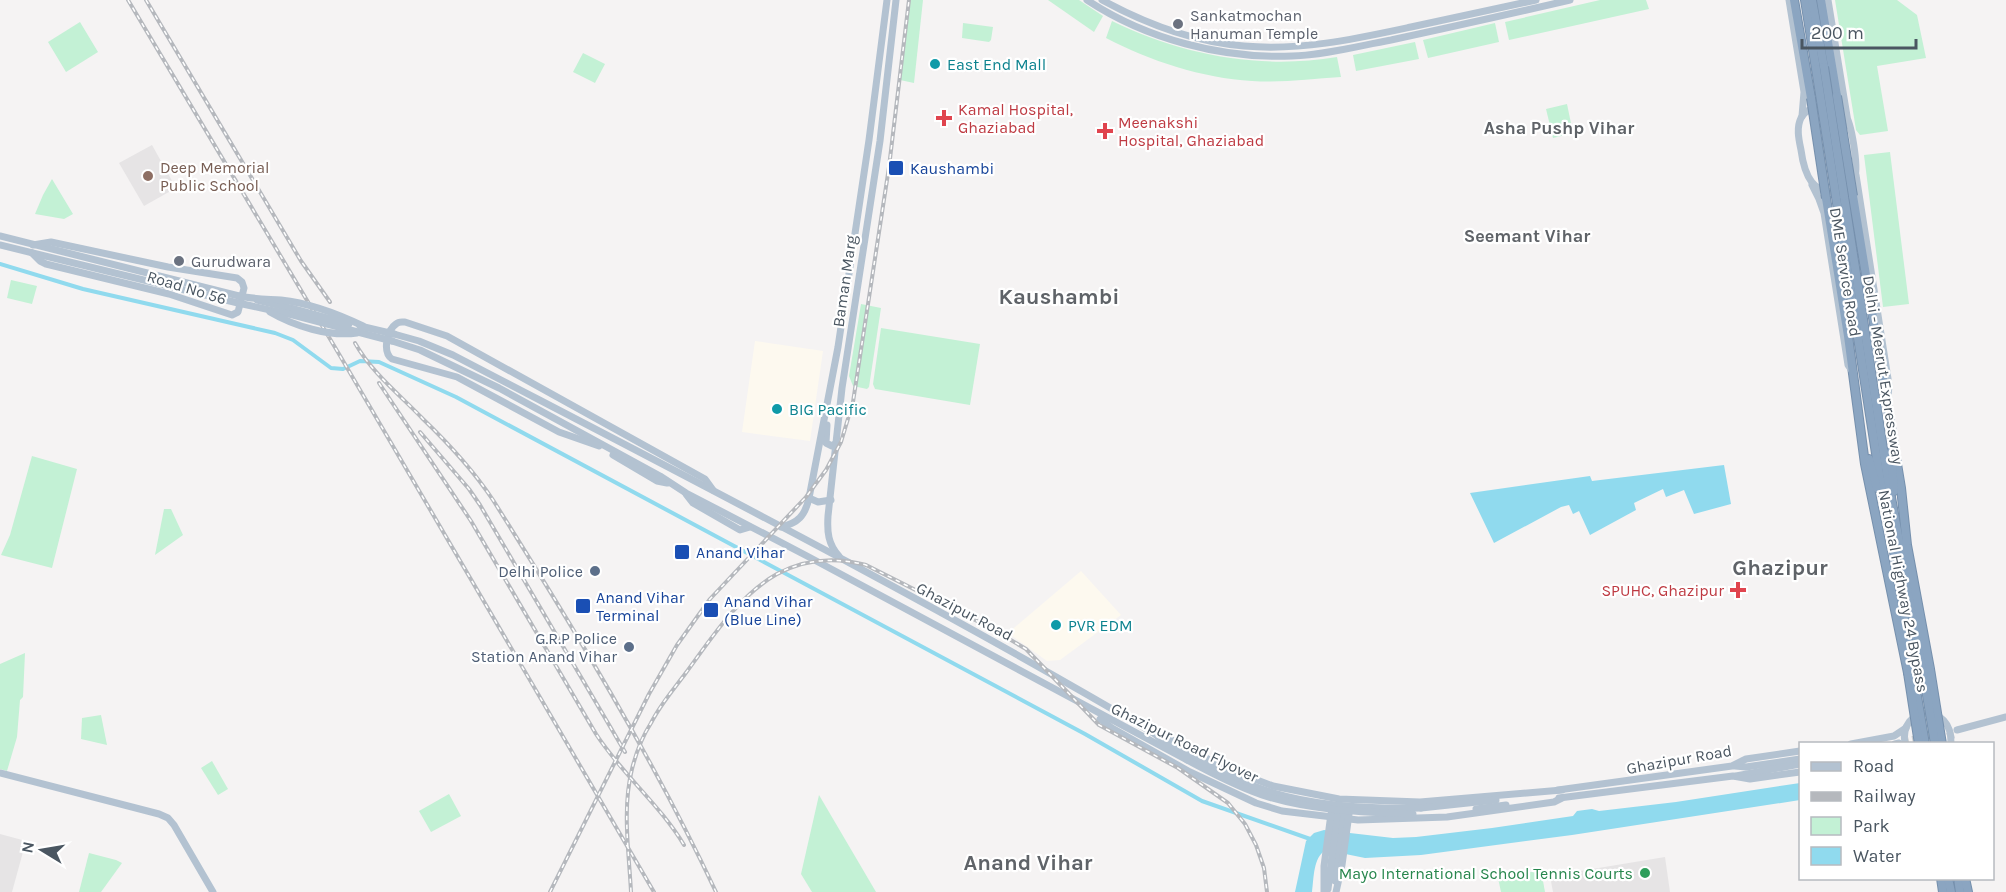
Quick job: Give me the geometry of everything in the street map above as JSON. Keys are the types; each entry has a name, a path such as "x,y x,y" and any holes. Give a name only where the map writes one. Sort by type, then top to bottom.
{"highway":[{"name":"National Highway 24 Bypass","path":"1794,0 1874,510 1911,673 1919,742"},
{"name":"Delhi - Meerut Expressway","path":"1804,0 1820,68"},
{"name":"Delhi - Meerut Expressway","path":"1812,0 1880,479 1926,670 1935,742"},
{"path":"1821,0 1892,436 1891,458 1897,551"},
{"path":"1861,426 1897,551"},
{"name":"National Highway 24 Bypass","path":"1892,436 1926,670 1942,742"},
{"name":"Delhi - Meerut Expressway","path":"1897,551 1911,673 1925,742"}],"main road":[{"name":"Baman Marg","path":"780,528 792,525 802,518 807,509 832,384 869,140 886,0"},
{"name":"Baman Marg","path":"844,561 834,550 828,535 836,443 880,141 896,0"},
{"path":"1087,0 1126,22 1177,40 1240,54 1289,56 1338,50 1570,0"},
{"path":"1101,0 1130,15 1179,34 1242,46 1289,48 1315,46 1378,34 1536,0"},
{"path":"1789,0 1804,92 1798,134 1807,178 1816,186 1828,191 1848,187 1856,175 1850,125 1845,114 1838,108 1824,105 1812,108 1802,116"},
{"path":"1828,0 1847,120"},
{"name":"DME Service Road","path":"1856,175 1889,385 1887,411"},
{"name":"DME Service Road","path":"1807,178 1820,199 1824,213 1848,365 1853,373"},
{"path":"860,202 870,204"},
{"path":"858,212 868,214"},
{"path":"362,329 263,308 238,300 2,237 1,245 238,300 252,299 362,329 393,338 450,363 518,399 568,429 572,437"},
{"name":"Road No 56","path":"32,253 46,264 169,294 232,315 238,312 244,288 243,282 237,278 158,265 51,242 33,245"},
{"path":"669,483 657,481 598,446 559,432 457,377 392,359 387,355 386,349 393,326 399,322 405,322 447,336 705,479 714,492"},
{"name":"Ghazipur Road","path":"393,338 419,340 453,355 844,561 1058,677 1155,734 1165,736 1233,771 1273,786 1342,799 1420,802 1562,794 1733,777 1750,779 1799,772"},
{"path":"832,384 825,441 832,446 836,443"},
{"path":"585,424 590,415"},
{"name":"Ghazipur Road","path":"548,416 653,472 686,493 1084,706"},
{"path":"809,498 818,502 831,500"},
{"path":"1084,706 1112,728 1190,772 1256,803 1293,813 1339,821 1447,818 1554,802 1562,794"},
{"name":"Ghazipur Road Flyover","path":"1084,706 1231,783 1273,799 1329,809 1413,814 1443,813 1552,795"},
{"path":"1900,742 1911,720 1920,714 1940,716 1949,726 1951,742"},
{"path":"2006,717 1957,732 2006,722"},
{"path":"1862,742 1894,736 1906,728"},
{"name":"Ghazipur Road Flyover","path":"1155,734 1168,744 1237,779 1275,793 1349,806 1421,808 1562,794"},
{"name":"Ghazipur Road","path":"1562,794 1732,766 1746,759 1799,751"},
{"path":"1732,766 1746,767 1799,759"},
{"path":"1733,777 1799,764"},
{"path":"0,773 168,818 213,892"},
{"path":"0,777 166,822 208,892"},
{"path":"1293,813 1301,809 1303,803 1302,798 1296,792"},
{"path":"1335,892 1342,799"},
{"path":"1325,892 1337,863 1342,799"},
{"path":"1375,819 1373,809 1376,801"},
{"path":"1325,892 1324,866 1339,821"}],"shaded area":[{"name":"Deep Memorial Public School","path":"152,145 176,188 144,206 119,163"},
{"path":"755,341 823,351 810,441 742,432"},
{"path":"1081,571 1121,615 1060,660 1047,661 1008,633"},
{"path":"0,834 26,841 12,892 0,892"},
{"path":"1665,857 1670,892 1553,892 1550,876"}],"green space":[{"path":"908,0 923,0 914,83 900,80"},
{"path":"1048,0 1079,0 1103,16 1094,32"},
{"path":"1600,0 1646,0 1649,9 1509,40 1505,22"},
{"path":"1835,0 1897,0 1917,15 1926,58 1877,66 1888,131 1860,135 1856,130"},
{"path":"1112,21 1166,43 1222,57 1279,62 1337,57 1341,77 1263,81 1233,79 1195,72 1158,61 1106,38"},
{"path":"80,22 98,52 66,72 48,42"},
{"path":"963,23 993,27 991,40 989,42 962,38"},
{"path":"1495,23 1499,42 1428,58 1423,40"},
{"path":"1415,42 1419,59 1356,71 1353,55"},
{"path":"583,53 605,64 595,83 573,72"},
{"path":"1567,104 1573,133 1553,138 1546,109"},
{"path":"1890,152 1909,304 1883,307 1864,155"},
{"path":"52,179 73,214 64,219 35,214"},
{"path":"11,280 37,286 32,304 7,298"},
{"path":"861,304 881,308 867,389 853,386 849,376"},
{"path":"881,328 980,344 970,405 875,389 873,384"},
{"path":"32,456 77,469 52,568 1,555 10,535"},
{"path":"164,509 171,509 183,535 155,555"},
{"path":"25,653 23,697 20,700 17,737 7,771 0,769 0,664"},
{"path":"101,715 107,745 81,739 82,718"},
{"path":"212,761 228,789 218,795 201,768"},
{"path":"449,794 461,816 431,832 419,811"},
{"path":"819,795 876,892 812,892 801,874"},
{"path":"89,853 122,863 101,892 79,892"},
{"path":"1541,870 1545,892 1501,892 1498,878"}],"water":[{"path":"1724,465 1731,504 1694,514 1684,490 1666,497 1663,489 1634,503 1636,510 1590,535 1579,511 1573,514 1569,505 1561,507 1494,543 1470,493 1590,476 1592,481"},
{"path":"1799,783 1799,800 1572,835 1421,855 1365,858 1326,850 1316,863 1312,892 1295,892 1306,841 1314,833 1324,830 1393,838 1416,837 1573,816 1577,811 1592,809 1599,811"}],"waterway":[{"path":"0,264 83,289 275,333 293,340 331,368 343,369 360,361 379,362 456,397 1085,734 1202,801 1313,840"}],"tunnel":[{"path":"1902,742 1938,734"},
{"path":"1937,739 1957,734"}],"railway":[{"path":"128,0 339,354 654,892"},
{"path":"146,0 301,261 330,302"},
{"path":"550,892 649,694 677,645 710,599 806,497 826,470 841,442 853,402 889,167 909,0"},
{"path":"355,343 378,374 442,438 493,500 611,693 665,791 716,892"},
{"path":"379,383 471,521 596,734 617,763 664,816 684,845"},
{"path":"420,432 480,505 625,752"},
{"path":"631,892 627,830 629,784 640,745 658,710 715,633 750,594 763,583 788,569 810,562 832,560 866,565 989,627 1026,649 1099,725 1178,768 1228,803 1245,824 1256,845 1264,868 1267,892"}],"place":[{"name":"Sankatmochan Hanuman Temple","path":"1178,24"},
{"name":"East End Mall","path":"935,64"},
{"name":"Kamal Hospital, Ghaziabad","path":"944,118"},
{"name":"Meenakshi Hospital, Ghaziabad","path":"1105,131"},
{"name":"Kaushambi","path":"896,168"},
{"name":"Deep Memorial Public School","path":"148,176"},
{"name":"Gurudwara","path":"179,261"},
{"name":"BIG Pacific","path":"777,409"},
{"name":"Anand Vihar","path":"682,552"},
{"name":"Delhi Police","path":"595,571"},
{"name":"SPUHC, Ghazipur","path":"1738,590"},
{"name":"Anand Vihar Terminal","path":"583,606"},
{"name":"Anand Vihar (Blue Line)","path":"711,610"},
{"name":"PVR EDM","path":"1056,625"},
{"name":"G.R.P Police Station Anand Vihar","path":"629,647"},
{"name":"Mayo International School Tennis Courts","path":"1645,873"}],"district":[{"name":"Asha Pushp Vihar","path":"1559,128"},
{"name":"Seemant Vihar","path":"1527,236"},
{"name":"Kaushambi","path":"1059,296"},
{"name":"Ghazipur","path":"1780,567"},
{"name":"Anand Vihar","path":"1028,862"}]}
